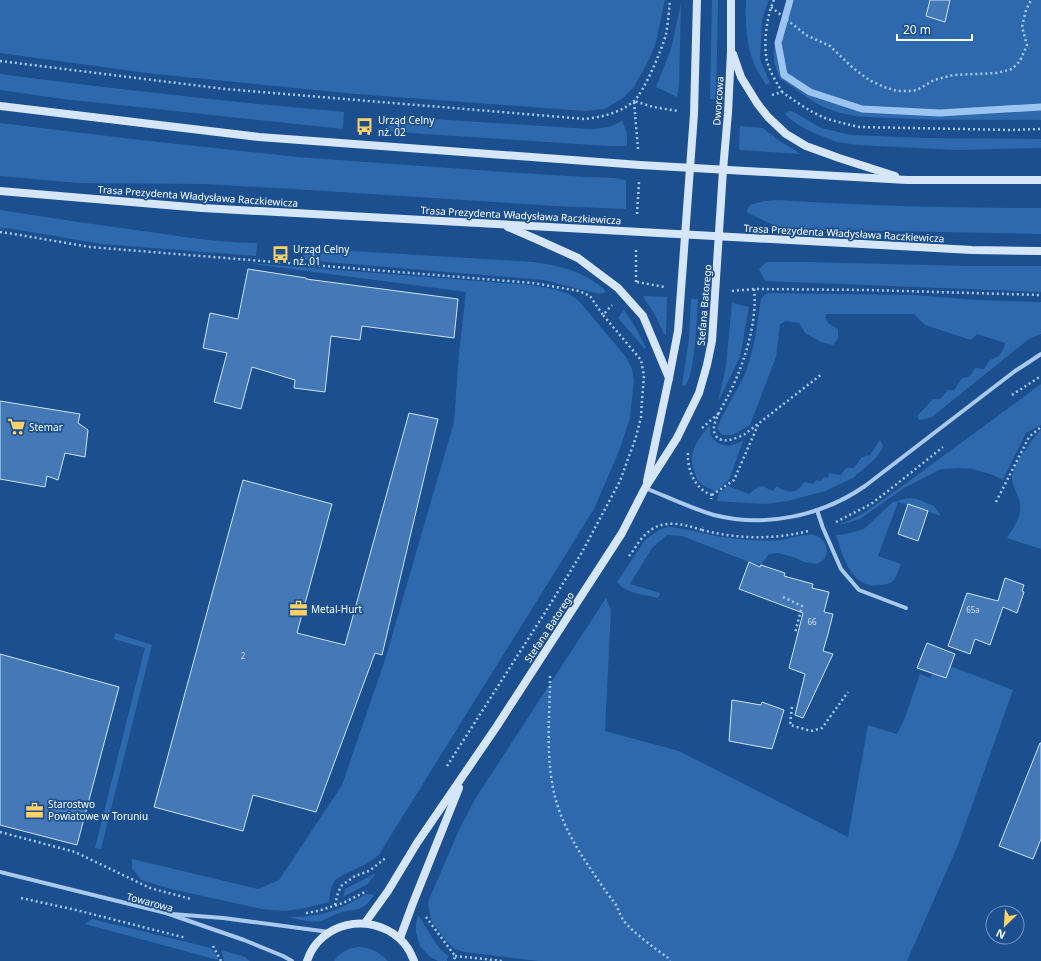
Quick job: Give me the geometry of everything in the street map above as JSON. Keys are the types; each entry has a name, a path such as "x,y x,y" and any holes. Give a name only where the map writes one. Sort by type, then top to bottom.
{"street":[{"path":"690,169 694,114 697,0"},
{"name":"Dworcowa","path":"721,203 728,113 731,51 731,0"},
{"path":"731,51 741,77 757,103 768,117 786,134 806,146 819,151 907,180"},
{"path":"0,106 259,137 690,169 907,180 1041,180"},
{"name":"Stefana Batorego","path":"645,488 678,331 690,169"},
{"name":"Trasa Prezydenta Władysława Raczkiewicza","path":"0,191 202,208 972,250 1041,251"},
{"name":"Stefana Batorego","path":"365,923 388,891 417,843 622,533 645,488 677,438 699,393 712,341 721,203"},
{"path":"502,225 536,238 578,258 618,288 643,316 669,378"},
{"path":"645,488 706,512 742,519 762,520 783,518 817,510 845,498 865,486 1015,371 1041,354"},
{"path":"817,510 823,528 841,569 859,590 906,608"},
{"name":"Stefana Batorego","path":"400,938 464,774"},
{"name":"Towarowa","path":"0,872 166,913 249,942 284,956 292,961"},
{"path":"166,913 223,918 330,932"},
{"path":"307,961 313,949 321,939 330,932 354,923 365,923 385,928 400,938 411,952 414,961"}],"path":[{"path":"0,61 225,89 585,119 598,118 621,110 634,101 638,96 666,35 670,0"},
{"path":"774,0 768,18 765,40 766,56 769,66 782,92"},
{"path":"771,7 806,36 830,46 869,80 884,87 909,91 917,90 934,80 954,75 997,73 1012,69 1020,62 1026,45 1022,27 1026,10 1031,0"},
{"path":"0,232 90,247 533,283 579,291 590,296 603,315"},
{"path":"822,374 745,434 729,440 721,440 716,436 714,430 719,412 729,395 742,364 750,336 755,308 754,289 868,290 1041,295"},
{"path":"700,430 719,412"},
{"path":"628,558 646,534 663,524 685,524 702,530 712,495 734,480 758,424"},
{"path":"996,502 1029,437 1041,427"},
{"path":"690,448 688,452 688,460 691,473 700,487 705,492 712,495"},
{"path":"782,597 802,606 795,633"},
{"path":"545,681 550,673 549,740 552,782 556,800 568,832 584,860 615,904 624,921 670,961"},
{"path":"792,707 790,725 811,731 822,728 848,692"},
{"path":"0,832 75,852 150,888 192,899"},
{"path":"334,905 341,886 355,876 369,871 391,854"},
{"path":"21,898 190,939"},
{"path":"213,944 221,961"},
{"path":"455,956 503,961"}],"shaded area":[{"path":"0,0 665,0 655,46 634,87 623,98 605,109 585,111 356,94 154,74 0,53"},
{"path":"712,0 718,0 716,99 710,99"},
{"path":"746,0 769,0 762,21 760,59 770,83 766,85 755,66 748,42"},
{"path":"789,0 1041,0 1041,120 869,117 843,114 826,108 780,79 775,66 774,53 776,37"},
{"path":"681,4 679,85 677,97 656,87 671,49"},
{"path":"0,74 172,95 344,112 343,129 63,99 0,90"},
{"path":"789,111 794,112 821,128 851,135 924,138 1041,139 1041,148 958,150 858,145 837,142 798,125 785,113"},
{"path":"388,116 589,129 598,129 614,125 622,121 627,133 627,146 388,131"},
{"path":"0,123 297,157 614,178 626,180 626,209 555,206 204,184 78,183 0,176"},
{"path":"740,126 763,128 778,140 801,154 740,150"},
{"path":"779,200 910,206 1041,208 1041,234 786,229 771,224 746,212 750,205 764,201"},
{"path":"0,210 195,238 257,243 256,256 102,244 0,228"},
{"path":"303,248 534,262 568,269 582,275 606,291 599,294 544,280 303,260"},
{"path":"766,262 1041,266 1041,292 765,281 759,269"},
{"path":"246,263 531,285 554,289 569,294 579,301 626,357 632,369 634,381 630,418 619,451 594,509 378,856 335,880 331,888 329,902 301,909 285,911 262,909 171,889 141,880 132,868 132,859 258,889 279,880 342,785 385,660 454,422 459,353 466,292"},
{"path":"768,293 913,295 978,300 1041,302 1041,334 1029,339 932,417 919,420 917,416 933,399 940,399 948,390 954,390 962,378 969,377 975,368 984,369 990,360 999,356 1005,343 977,334 971,340 925,325 914,314 826,314 827,321 838,329 838,338 833,345 821,342 805,333 799,323 786,321 780,324 776,357 750,425 733,435 722,435 717,429 723,414 746,371 754,345 761,299"},
{"path":"643,296 667,297 666,334 664,334 654,313"},
{"path":"691,299 698,299 696,331 691,370 685,386 682,385 689,339"},
{"path":"732,303 749,307 740,357 718,402 726,366"},
{"path":"624,310 636,328 646,348 645,349 618,318"},
{"path":"1041,384 1041,425 1026,433 1003,480 993,475 973,469 941,469 904,488 860,519 837,526 862,514 901,487"},
{"path":"710,425 710,434 714,440 720,444 729,446 743,441 729,480 715,492 698,481 692,459 698,441"},
{"path":"1041,430 1041,549 1007,538 1020,513 1019,501 1012,480 1012,475 1022,454"},
{"path":"880,440 883,446 875,459 853,478 825,491 788,501 765,504 717,501 719,493 728,486 749,494 762,486 773,491 777,486 784,490 794,491 804,482 813,484 817,480 821,481 824,477 828,478 829,473 841,475 846,468 854,468 862,457 870,455"},
{"path":"908,498 917,499 934,506 941,516 898,502 878,556 901,564 894,580 888,584 869,585 862,582 851,571 847,564 836,535 864,529 893,502"},
{"path":"668,527 737,539 772,541 803,535 814,535 821,538 827,548 827,552 824,559 817,564 804,562 778,553 769,554 761,565 749,562 682,536 667,535 652,548 630,584 660,593 658,598 625,589 617,582 645,540 659,530"},
{"path":"606,598 611,610 605,731 679,751 848,837 868,725 897,734 904,720 920,674 930,678 933,673 950,666 1013,690 958,845 907,961 538,961 464,952 455,949 447,942 431,920 428,902 459,830 475,799"},
{"path":"115,633 152,645 101,849 95,848 145,648 114,639"},
{"path":"376,873 368,884 343,897 345,889"},
{"path":"366,894 374,895 362,908 343,912 322,920 308,921 288,917 310,916 329,912 338,909"},
{"path":"418,915 440,949 448,956 447,961 438,961 430,957 420,946 416,932"},
{"path":"92,919 211,948 218,960 85,924"},
{"path":"359,947 375,951 388,961 334,961 345,951 351,948"},
{"path":"221,950 245,957 250,961 224,961"}],"building":[{"path":"930,0 950,0 945,22 926,16"},
{"path":"248,269 306,279 458,299 454,338 362,326 360,340 331,336 325,392 294,388 295,380 252,367 241,409 214,402 227,353 203,348 210,313 238,319"},
{"path":"0,401 80,414 78,423 88,430 85,457 65,453 58,480 47,476 45,487 0,479"},
{"path":"409,413 438,419 382,655 375,653 316,812 253,795 243,831 154,807 243,480 332,504 297,633 345,645"},
{"path":"908,504 928,511 918,541 898,534"},
{"path":"749,562 760,567 761,565 785,573 784,576 813,584 812,588 829,592 824,612 833,614 823,651 833,654 803,718 795,715 805,674 789,668 803,613 739,589"},
{"path":"1005,578 1024,585 1022,591 1024,592 1017,613 1003,607 990,645 975,639 970,654 948,646 967,593 998,601"},
{"path":"927,643 955,654 946,678 917,668"},
{"path":"0,654 119,687 77,845 0,825"},
{"path":"732,700 761,705 762,702 784,710 772,749 729,741"},
{"path":"1040,743 1041,839 1033,859 999,846"}],"waterway":[{"path":"790,0 778,43 784,75 810,92 862,109 940,113 1041,107"}],"place":[{"name":"Urząd Celny nż. 02","path":"365,126"},
{"name":"Urząd Celny nż. 01","path":"280,255"},
{"name":"Stemar","path":"16,427"},
{"name":"Metal-Hurt","path":"298,609"},
{"name":"Starostwo Powiatowe w Toruniu","path":"35,810"}]}
